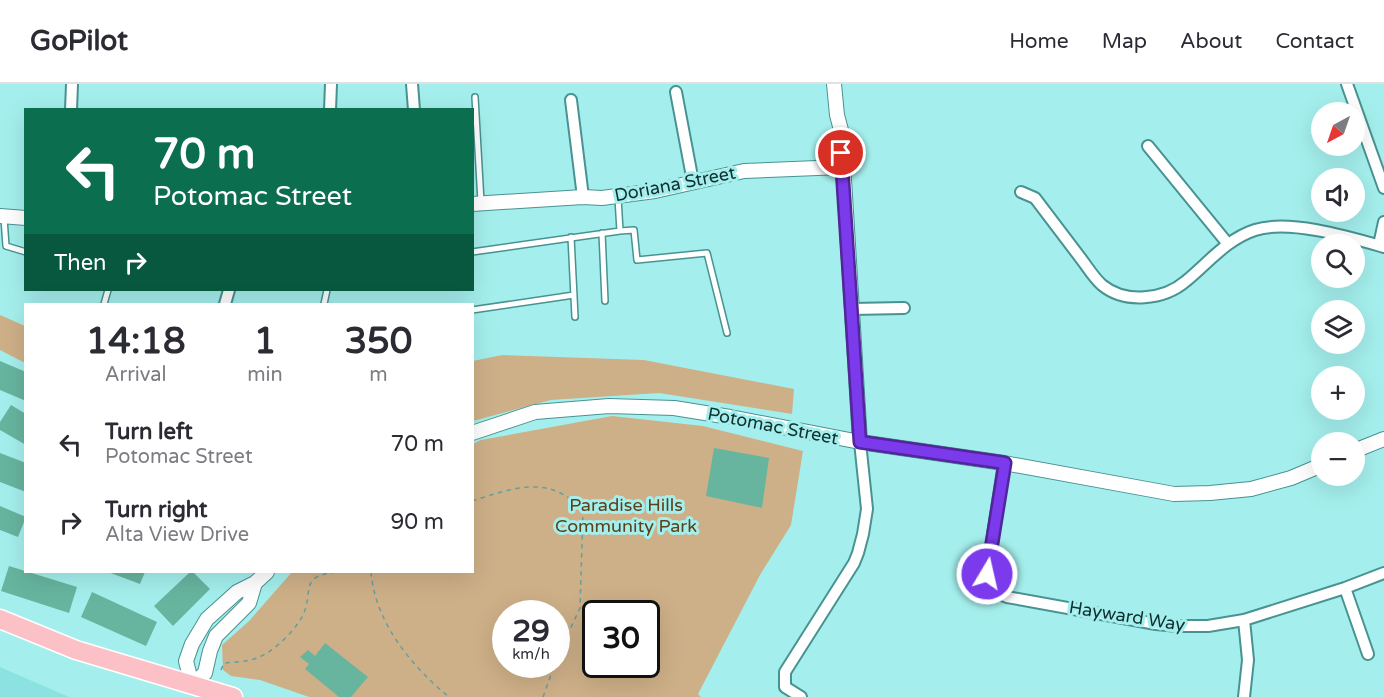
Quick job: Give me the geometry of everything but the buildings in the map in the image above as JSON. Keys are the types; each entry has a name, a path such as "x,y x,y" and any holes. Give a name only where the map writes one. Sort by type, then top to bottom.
{"main road":[{"path":"0,619 76,650 234,697"}],"street":[{"path":"71,108 72,84"},
{"path":"330,108 331,84"},
{"path":"412,84 414,108"},
{"path":"801,697 785,687 784,672 854,563 863,534 867,509 860,442 841,130 834,84"},
{"path":"1347,84 1384,188"},
{"path":"676,92 693,182"},
{"path":"571,100 583,197"},
{"path":"1148,146 1228,244"},
{"name":"Doriana Street","path":"477,204 583,197 602,198 744,171 842,166"},
{"path":"1021,192 1035,198 1101,284 1126,296 1151,297 1176,289 1228,244 1256,230 1289,226 1382,246 1384,222"},
{"path":"2,216 24,218"},
{"path":"852,309 904,308"},
{"name":"Potomac Street","path":"474,432 536,412 609,406 674,408 860,442 1005,463 1174,494 1251,489 1291,478 1311,470"},
{"path":"1365,447 1384,439"},
{"name":"Hayward Way","path":"1005,463 987,574 996,592 1007,597 1178,626 1208,626 1244,620 1345,588 1384,573"},
{"path":"255,583 249,603 216,636 205,673 192,685 186,661 207,619 237,591 255,583 266,573"},
{"path":"1345,588 1368,654"},
{"path":"1244,620 1248,660 1244,697"}],"lane":[{"path":"475,97 477,204"},
{"path":"618,196 620,231"},
{"path":"2,216 6,246 24,251"},
{"path":"474,252 634,230 637,260 707,254 727,333"},
{"path":"602,233 605,302"},
{"path":"571,237 575,317"},
{"path":"474,310 574,295"}],"path":[{"path":"474,500 509,489 543,487 559,492 574,501 583,512 580,608 570,630"},
{"path":"221,670 224,663 245,662 259,657 277,645 302,616 308,586 319,575 331,573"},
{"path":"371,573 372,589 382,615 411,659 431,682 449,697"},
{"path":"543,697 550,678"}],"shaded area":[{"path":"0,667 69,697 0,697"}],"green space":[{"path":"0,315 24,326 24,362 0,350"},
{"path":"502,355 644,360 794,389 792,414 659,393 551,400 474,421 474,361"},
{"name":"Paradise Hills Community Park","path":"612,416 703,426 803,451 791,525 760,575 698,694 701,697 309,697 260,680 231,676 223,670 222,645 249,621 291,573 474,573 474,444 481,440"}],"route":[{"path":"841,153 860,442 1005,463 987,574"}]}
